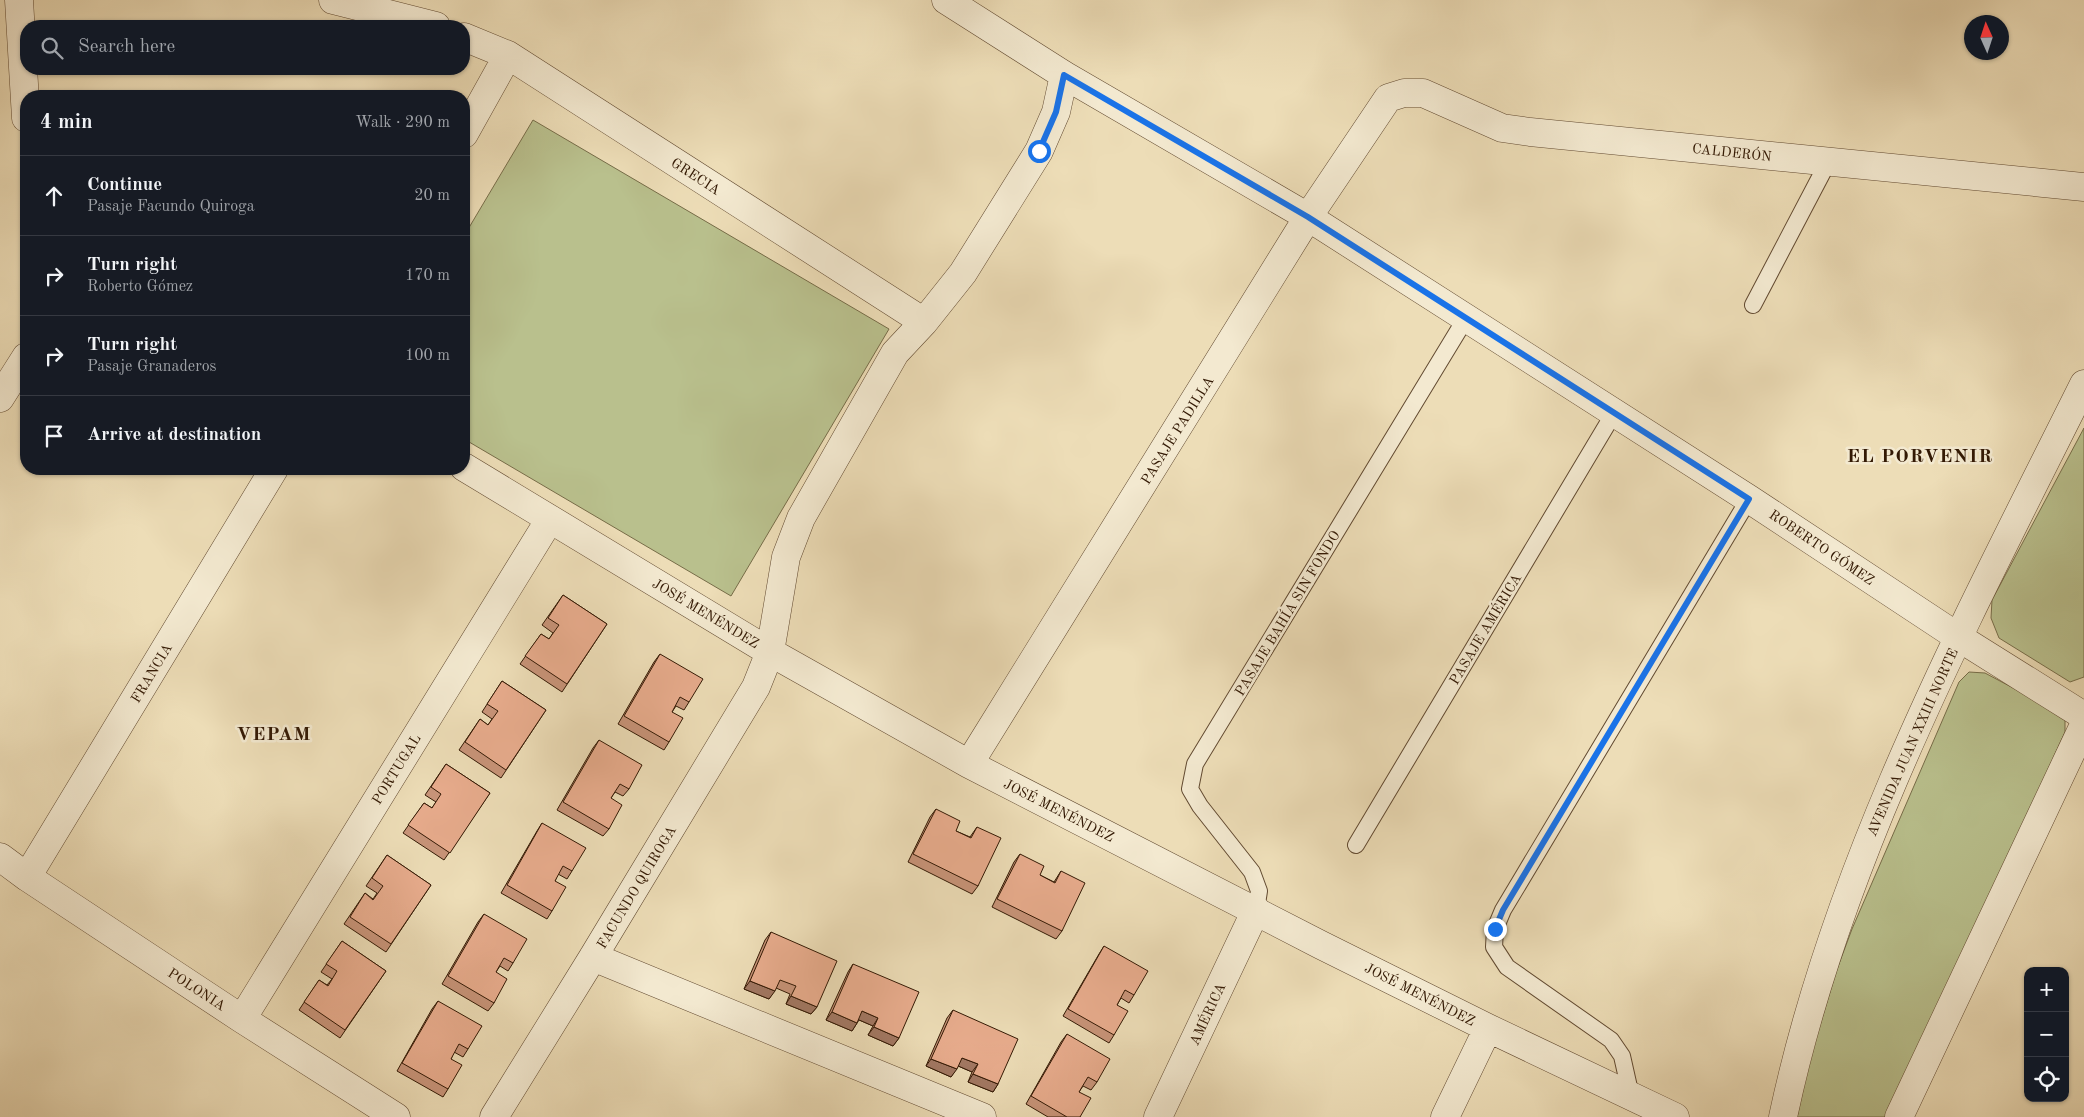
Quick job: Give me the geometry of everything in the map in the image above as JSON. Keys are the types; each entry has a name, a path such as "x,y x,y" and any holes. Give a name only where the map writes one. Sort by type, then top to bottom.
{"street":[{"path":"19,0 20,20"},
{"path":"332,0 412,20"},
{"name":"ROBERTO GÓMEZ","path":"946,0 1064,75 1308,217 1749,499 1958,637 2084,716"},
{"name":"GRECIA","path":"470,39 508,55 924,322"},
{"path":"470,123 508,55"},
{"path":"23,75 24,90"},
{"name":"FACUNDO QUIROGA","path":"494,1117 756,687 770,652 786,557 800,518 895,354 924,322 963,273 1039,151 1056,112 1064,75"},
{"name":"CALDERÓN","path":"1388,98 1423,92 1502,128 1530,132 2084,186"},
{"name":"PASAJE PADILLA","path":"969,764 1308,217 1388,98"},
{"path":"0,398 20,366"},
{"name":"AVENIDA JUAN XXIII NORTE","path":"1783,1117 1794,1066 1813,1000 1871,834 1958,637 2084,384"},
{"name":"JOSÉ MENÉNDEZ","path":"470,471 770,652 969,764 1488,1028 1674,1117"},
{"name":"FRANCIA","path":"27,878 270,475"},
{"name":"PORTUGAL","path":"242,1019 550,518"},
{"path":"1899,1117 2084,725"},
{"name":"POLONIA","path":"0,857 27,878 396,1117"},
{"name":"AMÉRICA","path":"1158,1117 1256,910"},
{"path":"593,957 982,1117"},
{"path":"1445,1117 1488,1028"}],"lane":[{"path":"1753,305 1828,162"},
{"name":"PASAJE BAHÍA SIN FONDO","path":"1256,910 1259,891 1252,872 1200,806 1190,789 1195,764 1466,318"},
{"name":"PASAJE AMÉRICA","path":"1356,845 1614,413"},
{"path":"1631,1096 1622,1056 1611,1040 1507,967 1494,947 1495,929 1503,910 1749,499"}],"green space":[{"path":"533,120 889,329 731,596 470,443 470,226"},
{"path":"2084,428 2084,677 2070,682 1999,638 1991,618 1992,600"},
{"path":"1969,672 1985,673 2060,713 2065,721 2065,732 1890,1117 1797,1117 1810,1058 1836,972 1852,929 1959,682"}],"building":[{"path":"563,595 607,624 567,684 525,656 541,634 549,639 559,625 548,618"},
{"path":"660,654 703,679 689,702 680,697 672,712 683,718 669,742 624,716"},
{"path":"502,681 546,710 506,770 465,742 480,719 488,725 498,711 487,704"},
{"path":"599,740 642,765 629,789 620,784 611,798 622,805 609,829 563,802"},
{"path":"446,764 490,793 450,853 408,825 424,803 432,808 441,794 431,787"},
{"path":"936,809 960,821 956,831 971,838 977,827 1001,838 978,886 913,854"},
{"path":"542,823 586,848 572,871 563,866 555,881 566,887 552,911 507,885"},
{"path":"1020,854 1044,866 1040,875 1055,883 1061,871 1085,883 1062,931 997,899"},
{"path":"387,855 431,885 391,944 350,917 365,893 373,900 383,886 372,878"},
{"path":"484,914 527,939 513,963 504,958 496,972 507,979 494,1003 448,976"},
{"path":"771,932 837,961 817,1007 791,996 796,986 780,980 775,991 750,981"},
{"path":"342,941 386,971 345,1030 304,1002 319,980 328,986 337,971 326,964"},
{"path":"1104,946 1148,971 1134,995 1125,990 1117,1005 1128,1011 1114,1035 1068,1009"},
{"path":"853,964 919,992 899,1038 874,1027 878,1018 862,1011 857,1023 832,1012"},
{"path":"438,1001 482,1026 468,1049 459,1044 451,1059 462,1065 448,1089 402,1063"},
{"path":"953,1010 1018,1039 998,1084 973,1074 978,1064 962,1058 957,1069 931,1059"},
{"path":"1067,1034 1110,1059 1097,1082 1088,1077 1079,1092 1091,1098 1080,1117 1067,1117 1031,1096"}],"district":[{"name":"EL PORVENIR","path":"1920,455"},
{"name":"VEPAM","path":"274,733"}],"route":[{"path":"1039,151 1056,112 1064,75 1308,217 1749,499 1503,910 1495,929"}]}
